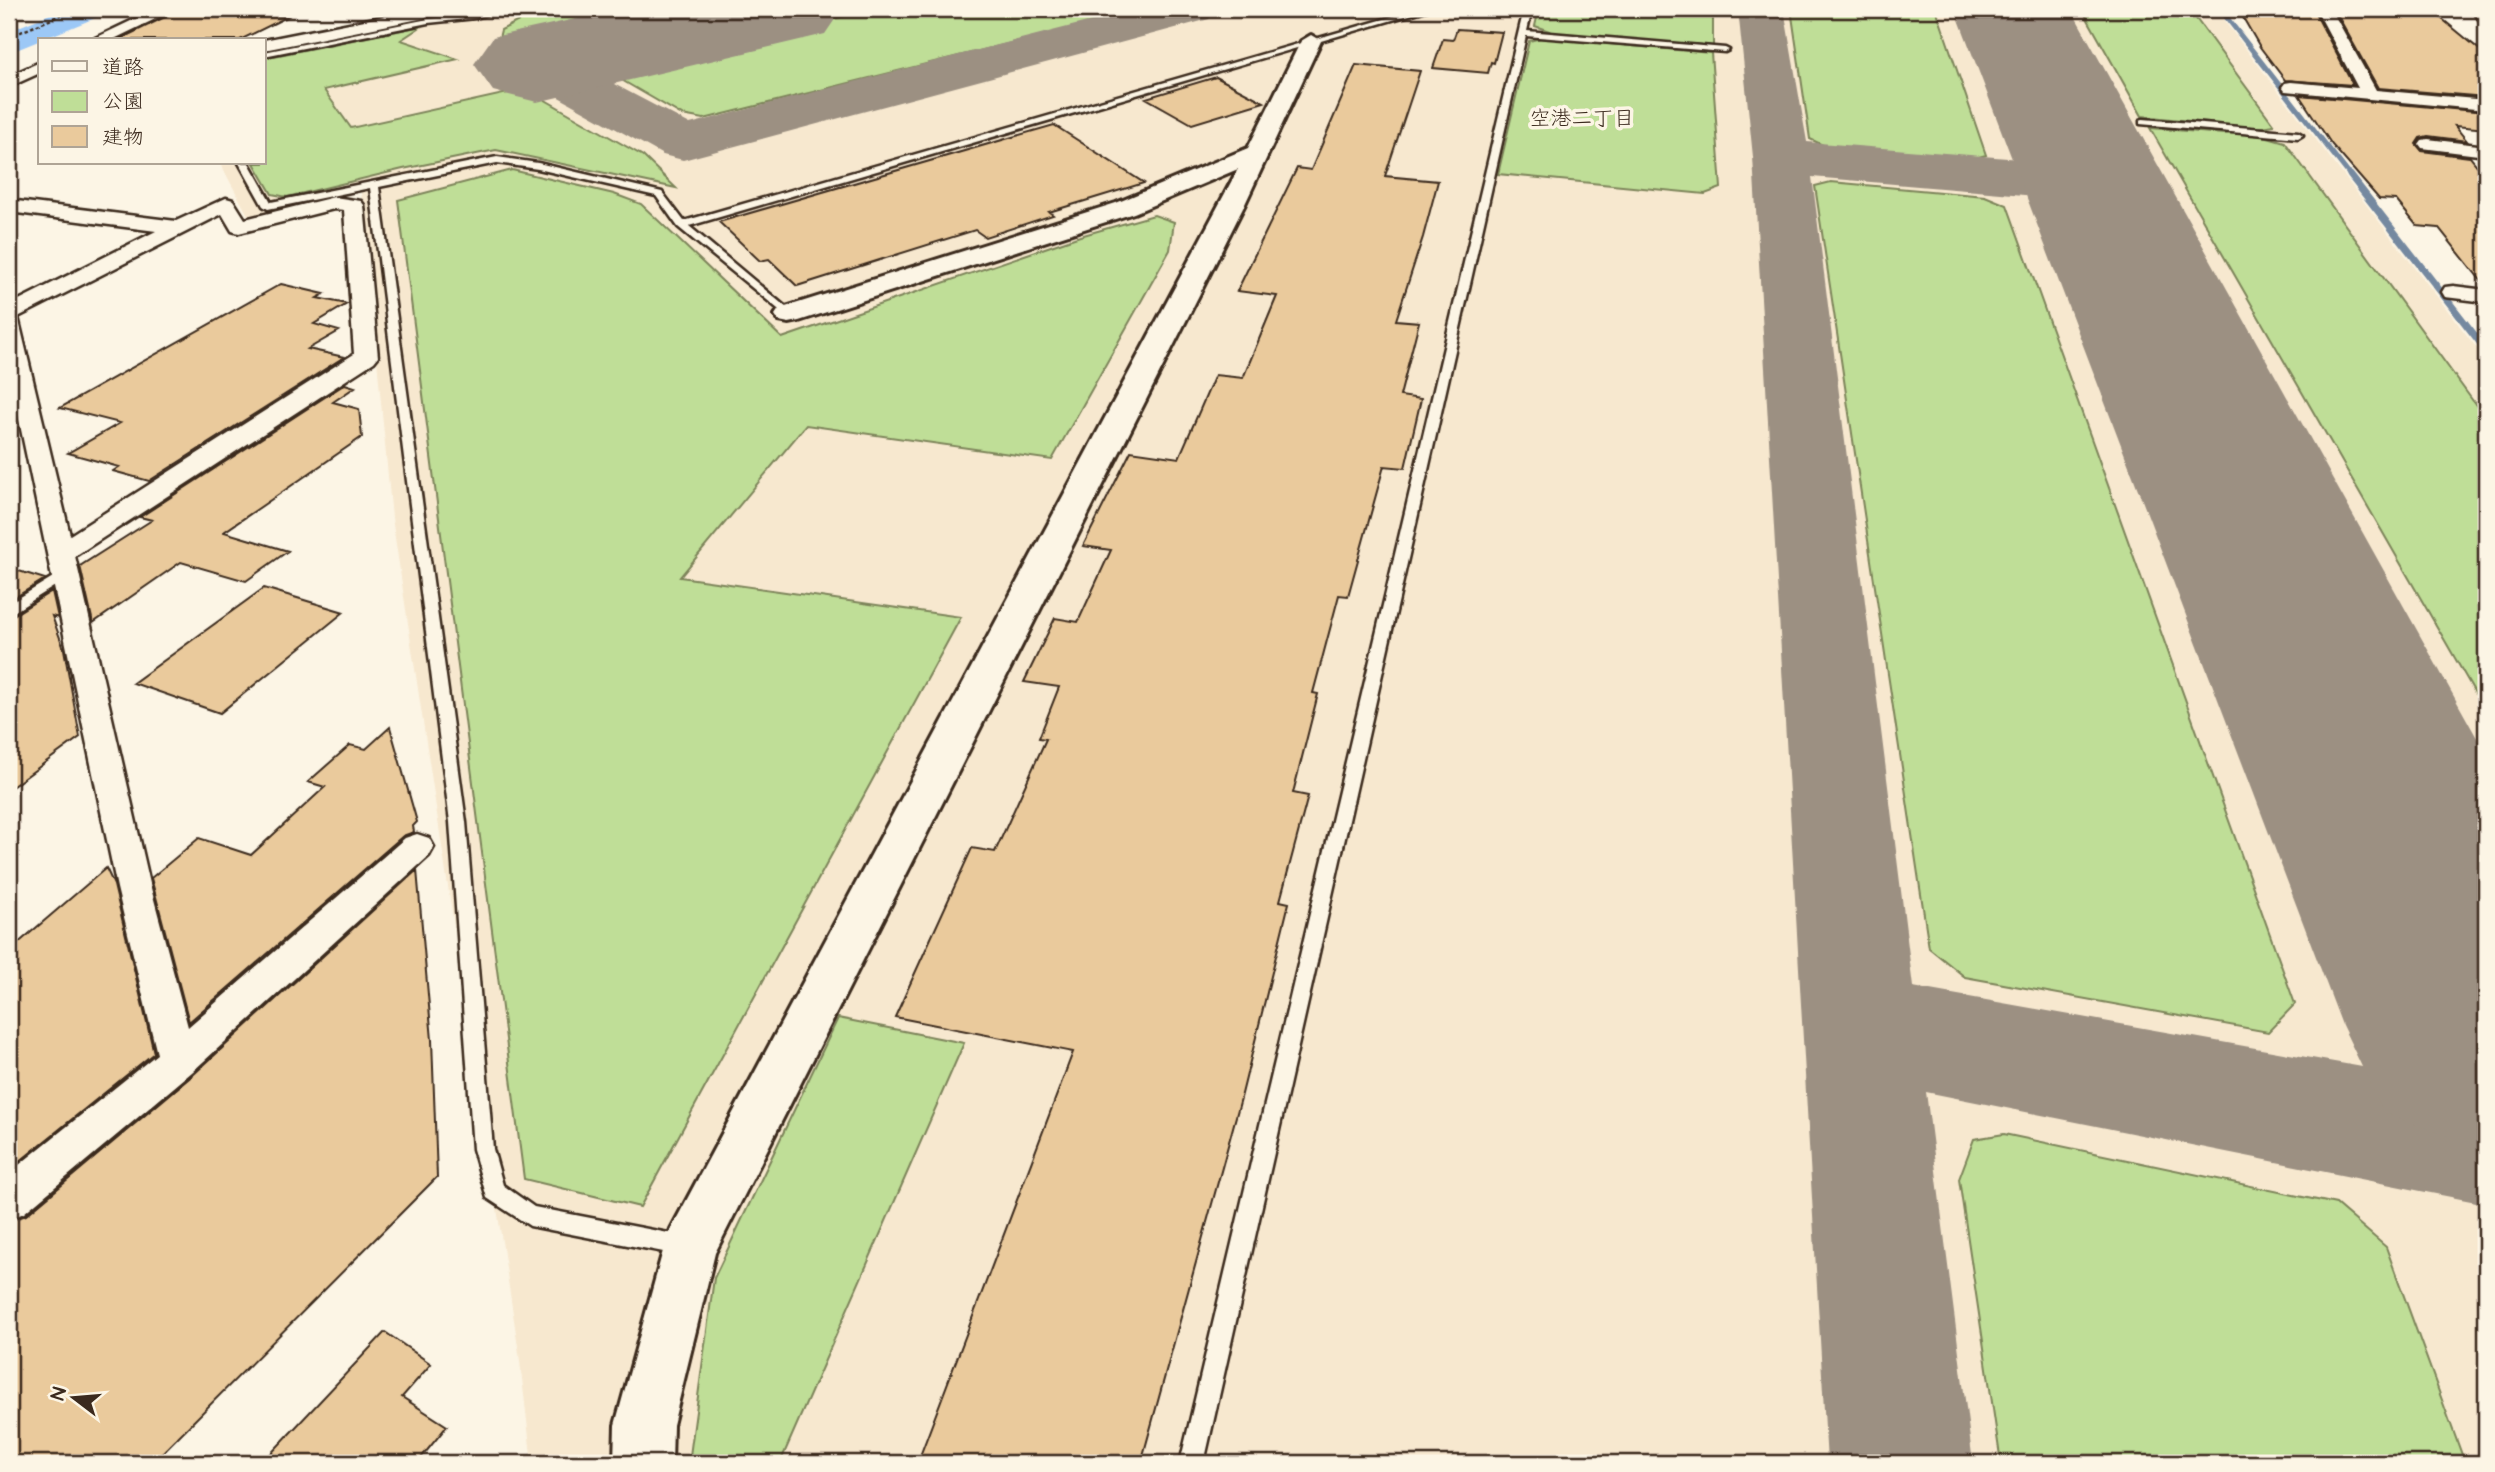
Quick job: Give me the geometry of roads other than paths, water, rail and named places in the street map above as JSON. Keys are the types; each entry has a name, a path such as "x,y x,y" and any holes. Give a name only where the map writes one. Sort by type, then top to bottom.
{"street":[{"path":"103,38 168,9"},
{"path":"266,45 424,13 431,9"},
{"path":"2324,9 2370,94"},
{"path":"2479,9 2486,19"},
{"path":"643,1463 644,1425 690,1247 1233,204 1311,41"},
{"path":"9,82 38,68"},
{"path":"2291,87 2486,105"},
{"path":"2428,144 2486,151"},
{"path":"789,315 1155,197 1259,152"},
{"path":"1155,197 1233,204"},
{"path":"9,313 226,204 239,227 334,203 354,205 366,358 64,562"},
{"path":"9,206 179,228"},
{"path":"2453,292 2486,296"},
{"path":"9,320 134,888 178,1060"},
{"path":"9,1199 178,1060 418,847"}],"lane":[{"path":"476,16 489,9"},
{"path":"266,54 428,21 476,16 499,9"},
{"path":"682,225 1426,9"},
{"path":"1192,1463 1528,9"},
{"path":"1521,33 1725,50"},
{"path":"2143,122 2298,135"},
{"path":"245,164 268,206 497,160 538,166 659,194 682,225 789,315"},
{"path":"374,184 458,822 483,1149 494,1191 530,1216 690,1247"},
{"path":"9,610 64,562"}],"waterway":[{"path":"9,35 70,9"},
{"path":"9,43 89,9"},
{"path":"2220,9 2351,177"},
{"path":"2350,175 2486,350"}],"district":[{"name":"空港二丁目","path":"1582,118"}]}
